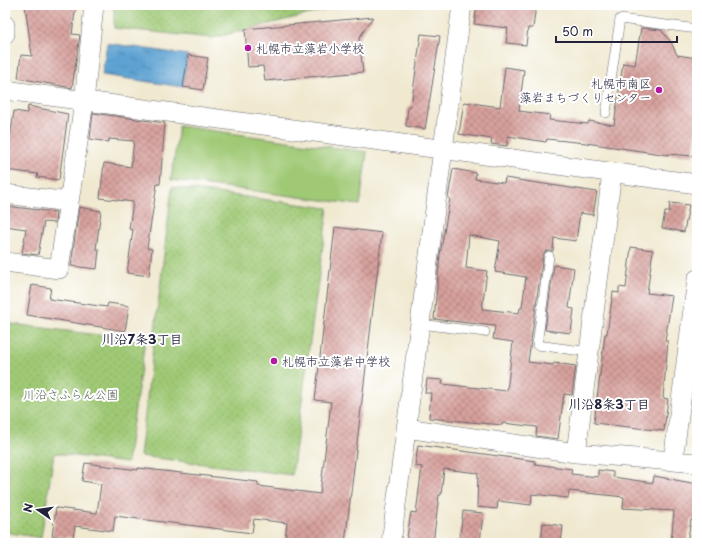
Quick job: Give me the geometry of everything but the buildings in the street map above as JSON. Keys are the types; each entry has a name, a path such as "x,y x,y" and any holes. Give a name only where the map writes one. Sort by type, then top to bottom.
{"street":[{"path":"5,262 59,269 84,102 94,5"},
{"path":"391,543 462,5"},
{"path":"5,25 5,34"},
{"path":"5,90 84,102 697,184"},
{"path":"576,453 612,173"},
{"path":"5,194 69,202"},
{"path":"673,461 692,368 697,280"},
{"path":"406,428 576,453 697,463"}],"lane":[{"path":"606,113 620,19 697,29"},
{"path":"549,256 537,345 589,352"},
{"path":"420,324 485,332"}],"green space":[{"path":"114,5 339,5 338,7 212,38 114,28"},
{"path":"179,126 367,152 360,205 171,180"},
{"path":"172,187 328,208 292,475 140,456"},
{"name":"川沿さふらん公園","path":"5,323 145,341 127,463 54,453 41,538 5,532"}],"water":[{"path":"107,43 188,55 183,87 102,75"}],"place":[{"name":"札幌市立藻岩小学校","path":"248,48"},
{"name":"札幌市南区 藻岩まちづくりセンター","path":"659,90"},
{"name":"札幌市立藻岩中学校","path":"274,361"}],"district":[{"name":"川沿7条3丁目","path":"142,338"},
{"name":"川沿8条3丁目","path":"609,403"}]}
